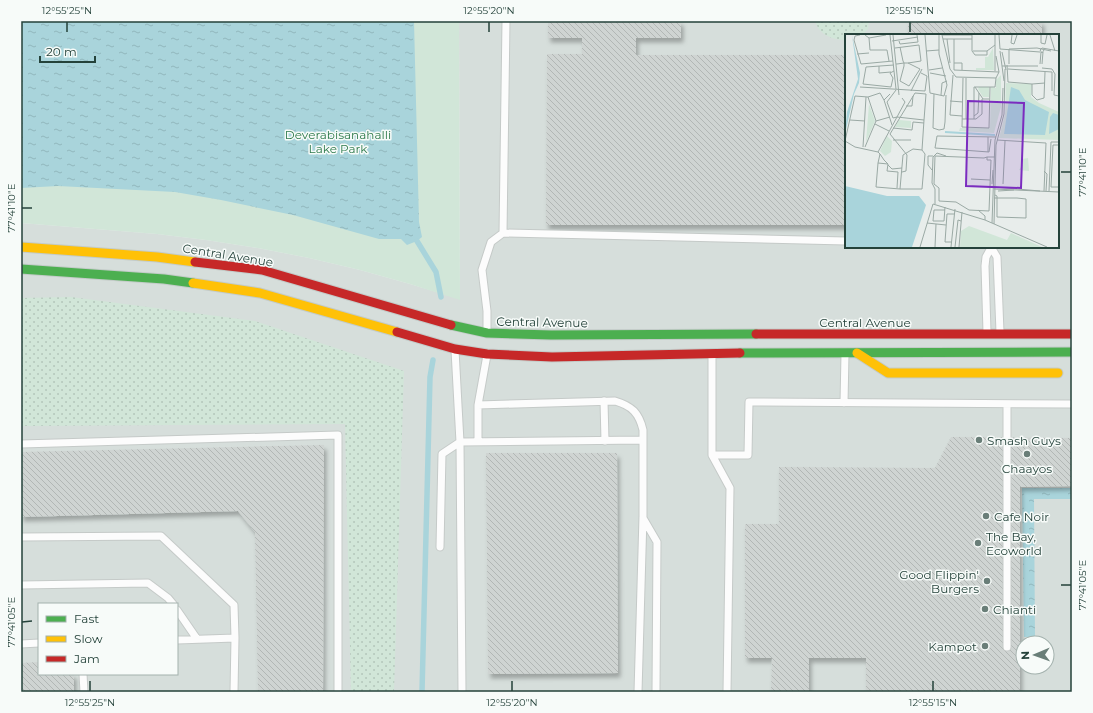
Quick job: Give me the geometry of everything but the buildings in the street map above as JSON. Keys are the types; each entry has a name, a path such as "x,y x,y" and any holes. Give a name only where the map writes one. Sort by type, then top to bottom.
{"street":[{"name":"Central Avenue","path":"21,247 157,256 262,270 456,327 487,343 552,357 712,353 1072,352"},
{"name":"Central Avenue","path":"21,269 164,279 260,293 455,349 487,343 551,335 1072,334"},
{"path":"856,353 888,373 1058,373"}],"lane":[{"path":"503,233 506,21"},
{"path":"478,442 478,405 487,343 487,311 482,270 491,242 503,233 845,241"},
{"path":"987,334 985,266 986,257 990,248"},
{"path":"992,248 997,257 1000,334"},
{"path":"455,349 460,442 462,692"},
{"path":"844,402 845,352"},
{"path":"712,353 712,455 730,488 727,692"},
{"path":"604,401 605,441"},
{"path":"478,405 615,401 630,407 641,421 643,440 638,692"},
{"path":"712,455 748,455 749,402 1072,404"},
{"path":"1007,404 1007,647"},
{"path":"21,444 338,435 338,692"},
{"path":"440,547 442,454 460,442 643,440"},
{"path":"642,516 657,542 656,692"},
{"path":"21,537 161,536 234,605 234,692"},
{"path":"21,585 148,583 168,598 171,603"},
{"path":"178,611 197,639"},
{"path":"178,640 235,638"},
{"path":"21,644 38,643"},
{"path":"83,675 84,692"}],"shaded area":[{"path":"459,21 1072,21 1072,692 21,692 21,223 157,234 206,240 258,248 360,270 460,299"}],"green space":[{"name":"Deverabisanahalli Lake Park","path":"21,21 459,21 460,300 360,270 258,248 157,234 21,223"},
{"path":"815,21 869,21 868,29 863,34 845,34 845,40 827,36 817,26"},
{"path":"71,297 255,321 404,371 394,692 351,692 345,424 21,426 21,298"}],"water":[{"name":"Deverabisanahalli Lake Park","path":"21,21 414,21 419,222 422,237 407,245 401,239 379,239 293,215 175,192 58,186 21,188"},
{"path":"1022,488 1072,488 1072,499 1034,499 1035,635 1024,635"}],"waterway":[{"path":"417,241 436,272 441,297"},
{"path":"422,692 430,377 433,360"}],"traffic: fast":[{"path":"21,269 164,279 193,283"},
{"path":"451,325 487,333 551,335 756,334"},
{"path":"740,353 1072,352"}],"traffic: slow":[{"path":"21,247 157,257 195,262"},
{"path":"193,283 260,293 397,332"},
{"path":"857,353 888,373 1058,373"}],"traffic: jam":[{"path":"195,262 262,270 451,325"},
{"path":"397,332 455,349 487,354 552,357 740,353"},
{"path":"756,334 1072,334"}],"place":[{"name":"Smash Guys","path":"979,440"},
{"name":"Chaayos","path":"1027,454"},
{"name":"Cafe Noir","path":"986,516"},
{"name":"The Bay, Ecoworld","path":"978,543"},
{"name":"Good Flippin' Burgers","path":"987,581"},
{"name":"Chianti","path":"985,609"},
{"name":"Kampot","path":"985,646"}]}
